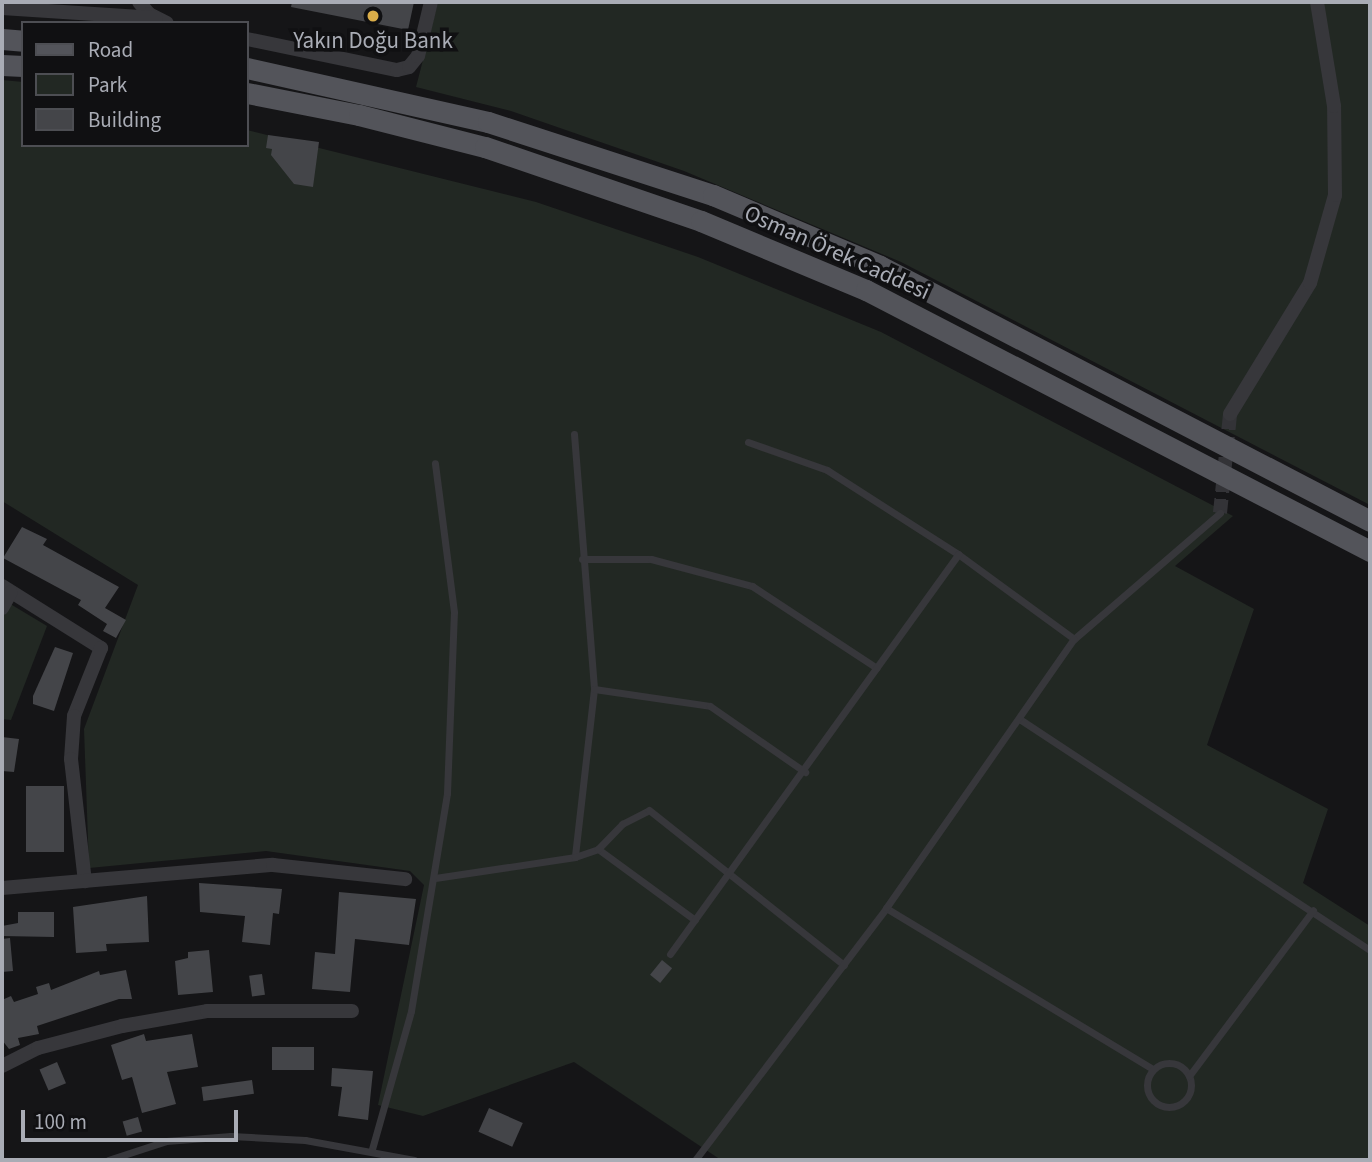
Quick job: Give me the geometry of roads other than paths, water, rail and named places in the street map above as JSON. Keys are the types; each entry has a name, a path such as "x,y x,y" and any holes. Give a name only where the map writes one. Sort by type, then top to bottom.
{"main road":[{"path":"2,39 21,41"},
{"path":"2,65 21,66"},
{"name":"Osman Örek Caddesi","path":"248,68 488,122 713,195 880,266 1370,521"},
{"name":"Osman Örek Caddesi","path":"248,93 359,115 485,147 701,221 866,290 1370,551"}],"street":[{"path":"139,2 162,20"},
{"path":"248,39 397,71 410,67 418,56 431,2"},
{"path":"1230,414 1310,283 1335,195 1334,106 1317,2"},
{"path":"2,8 162,20"},
{"path":"2,608 6,589 101,648 74,716 71,759 85,881"},
{"path":"2,888 273,865 405,879"},
{"path":"2,1066 38,1048 110,1029 207,1011 352,1012"}],"lane":[{"path":"574,434 594,689 575,857"},
{"path":"748,442 827,470 958,554 1074,639"},
{"path":"372,1149 411,1011 447,793 454,612 435,463"},
{"path":"695,1160 886,908 1021,720 1074,639 1220,513"},
{"path":"670,954 805,772 958,554"},
{"path":"582,559 651,559 752,586 877,668"},
{"path":"594,689 710,706 805,772"},
{"path":"1021,720 1370,950"},
{"path":"435,878 575,857 598,849 622,824 649,810 844,965"},
{"path":"598,849 695,920"},
{"path":"886,908 1153,1069 1173,1063 1189,1076"},
{"path":"1153,1069 1147,1089 1154,1102 1168,1107 1187,1098 1189,1076 1313,911"},
{"path":"108,1160 166,1141 231,1136 372,1149 414,1160"}],"tunnel":[{"path":"1220,513 1230,414"}],"place":[{"name":"Yakın Doğu Bank","path":"373,16"}]}
